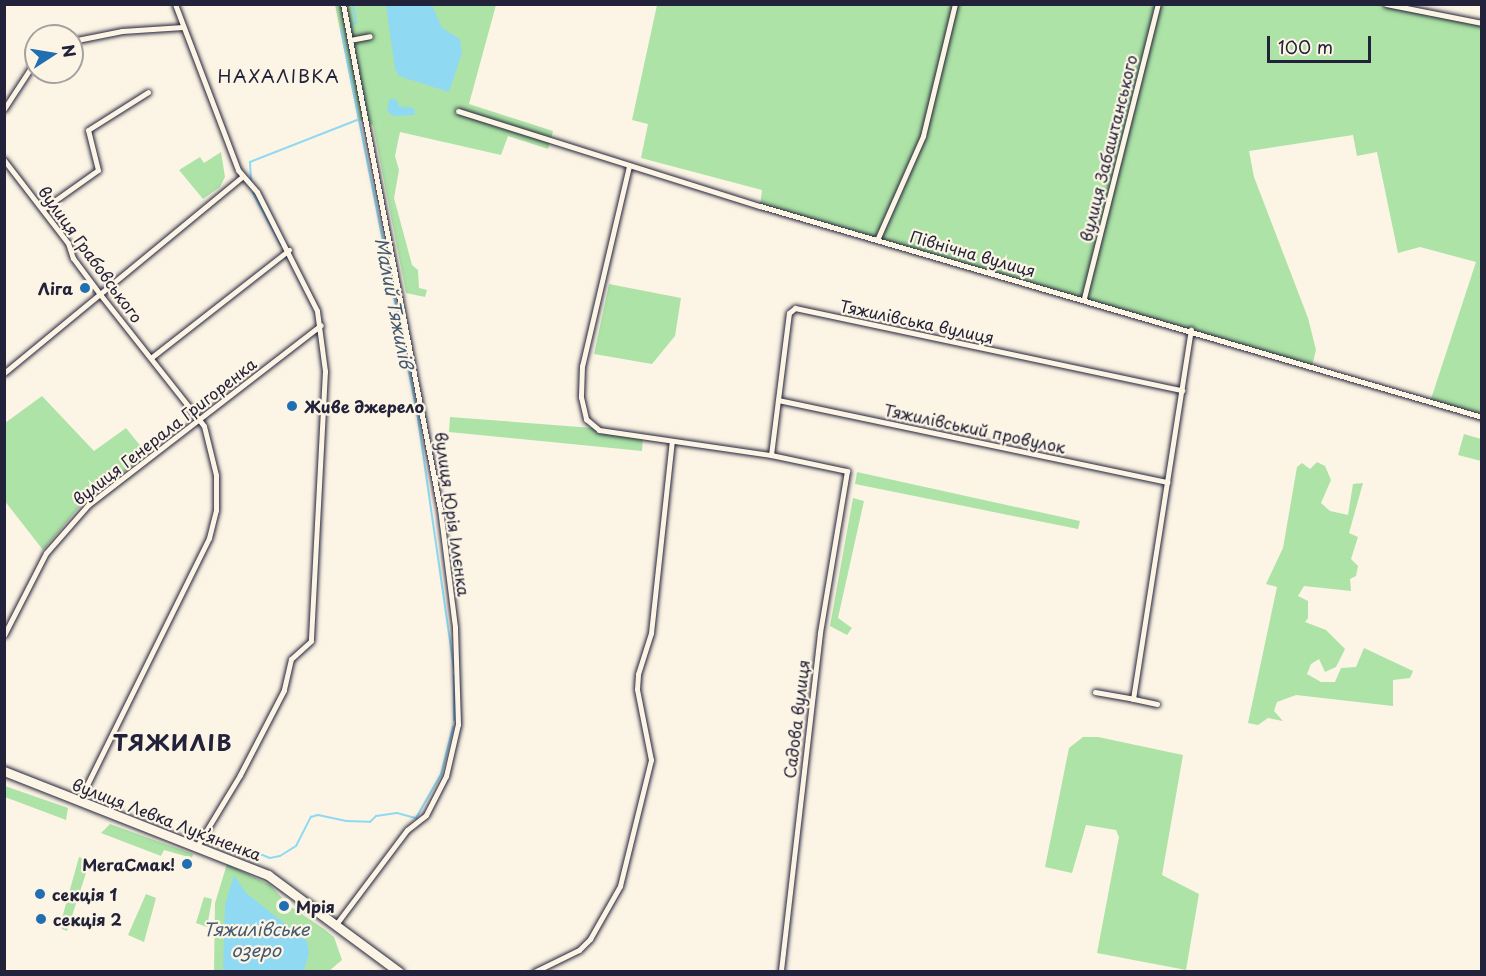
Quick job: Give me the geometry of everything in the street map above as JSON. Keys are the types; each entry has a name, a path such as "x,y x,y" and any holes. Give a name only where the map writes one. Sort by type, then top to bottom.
{"main road":[{"name":"вулиця Левка Лукʼяненка","path":"4,771 268,875 337,923 399,972"}],"street":[{"path":"175,4 242,177 257,192 289,249 321,325 325,371 311,641 291,659 278,700 240,775 196,846"},
{"name":"вулиця Юрія Іллєнка","path":"337,923 407,830 426,815 446,777 458,724 457,647 438,497 343,4"},
{"path":"877,240 923,136 955,4"},
{"name":"вулиця Забаштанського","path":"1084,298 1158,4"},
{"path":"1386,4 1482,23"},
{"path":"84,39 133,29 183,27"},
{"path":"350,40 370,36"},
{"path":"4,109 24,78"},
{"path":"43,209 98,170 88,130 148,92"},
{"name":"Північна вулиця","path":"459,111 629,166 877,240 1084,298 1482,417"},
{"name":"вулиця Грабовського","path":"4,160 43,209 99,293 152,357 200,421"},
{"path":"629,166 582,366 583,409 593,428 771,455"},
{"path":"4,374 99,293 242,177"},
{"path":"152,357 289,249"},
{"name":"Тяжилівська вулиця","path":"771,455 789,313 795,308 1182,390"},
{"name":"вулиця Генерала Григоренка","path":"4,635 46,553 84,509 321,325"},
{"path":"1133,699 1191,330"},
{"name":"Тяжилівський провулок","path":"778,400 1167,482"},
{"path":"79,801 210,538 216,510 216,475 200,421"},
{"path":"534,972 579,950 590,939 620,886 651,760 637,689 638,674 651,633 672,441"},
{"name":"Садова вулиця","path":"771,455 847,471 820,633 781,972"},
{"path":"1095,692 1157,704"}],"green space":[{"path":"1386,4 1481,23 1481,417 1430,402 1476,262 1420,247 1398,253 1377,152 1357,156 1353,135 1249,151 1254,177 1308,318 1316,350 1312,366 760,206 762,190 641,158 648,124 632,120 657,5"},
{"path":"335,5 496,5 469,104 553,131 548,149 508,136 501,155 400,132 395,156 399,170 394,198 412,265 418,270 419,288 427,290 425,297 406,293 373,125 358,120"},
{"path":"221,152 225,177 220,187 203,199 179,170 200,157 204,163"},
{"path":"609,284 681,298 675,336 652,364 594,354"},
{"path":"42,396 94,451 126,428 147,454 81,505 43,550 4,500 5,423"},
{"path":"450,417 593,428 643,437 642,451 449,432"},
{"path":"1464,434 1481,439 1481,461 1458,455"},
{"path":"1317,462 1325,466 1331,480 1321,503 1330,511 1348,515 1353,484 1363,483 1349,533 1358,537 1351,559 1358,566 1356,576 1350,579 1351,591 1304,586 1298,596 1308,601 1308,618 1305,622 1326,630 1345,649 1336,667 1325,672 1319,659 1311,664 1307,674 1321,682 1335,682 1341,668 1356,667 1364,648 1413,671 1410,678 1393,680 1393,706 1296,695 1277,702 1274,711 1283,721 1268,718 1258,725 1248,723 1277,587 1266,584 1283,548 1297,467 1302,463 1310,469"},
{"path":"857,472 1080,521 1078,529 855,484"},
{"path":"853,498 864,501 838,618 852,628 847,635 830,626"},
{"path":"1083,737 1098,737 1183,755 1162,875 1199,894 1186,970 1097,953 1119,837 1116,830 1086,825 1072,873 1045,867 1069,748"},
{"path":"5,786 68,808 66,820 5,797"},
{"path":"110,824 193,854 192,858 164,850 161,856 101,833"},
{"path":"79,857 90,861 67,931 62,929 62,918"},
{"path":"227,864 270,885 290,906 334,937 342,960 329,971 214,972 215,903"},
{"path":"146,894 156,898 144,942 128,935"},
{"path":"204,897 212,899 207,927 196,923"}],"water":[{"path":"386,5 432,5 442,28 460,39 462,53 449,92 399,76 395,69"},
{"path":"389,99 396,99 399,106 414,108 415,115 393,116 387,111"},
{"name":"Тяжилівське озеро","path":"234,875 246,893 307,941 309,953 304,971 223,971 225,905"}],"waterway":[{"name":"Малий Тяжилів","path":"350,27 356,22 353,4"},
{"name":"Малий Тяжилів","path":"341,29 418,419 454,670"},
{"path":"251,181 250,162 357,120"},
{"path":"253,193 281,245"},
{"name":"Малий Тяжилів","path":"454,675 454,720"},
{"name":"Малий Тяжилів","path":"247,854 255,852 270,858 280,856 296,846 311,817 318,815 346,821 370,822 376,816 397,813 416,818 441,774 453,727"}],"place":[{"name":"Ліга","path":"85,288"},
{"name":"Живе джерело","path":"292,406"},
{"name":"МегаСмак!","path":"187,864"},
{"name":"секція 1","path":"40,894"},
{"name":"Мрія","path":"284,906"},
{"name":"секція 2","path":"41,919"}],"district":[{"name":"НАХАЛІВКА","path":"279,76"},
{"name":"ТЯЖИЛІВ","path":"173,742"}]}
